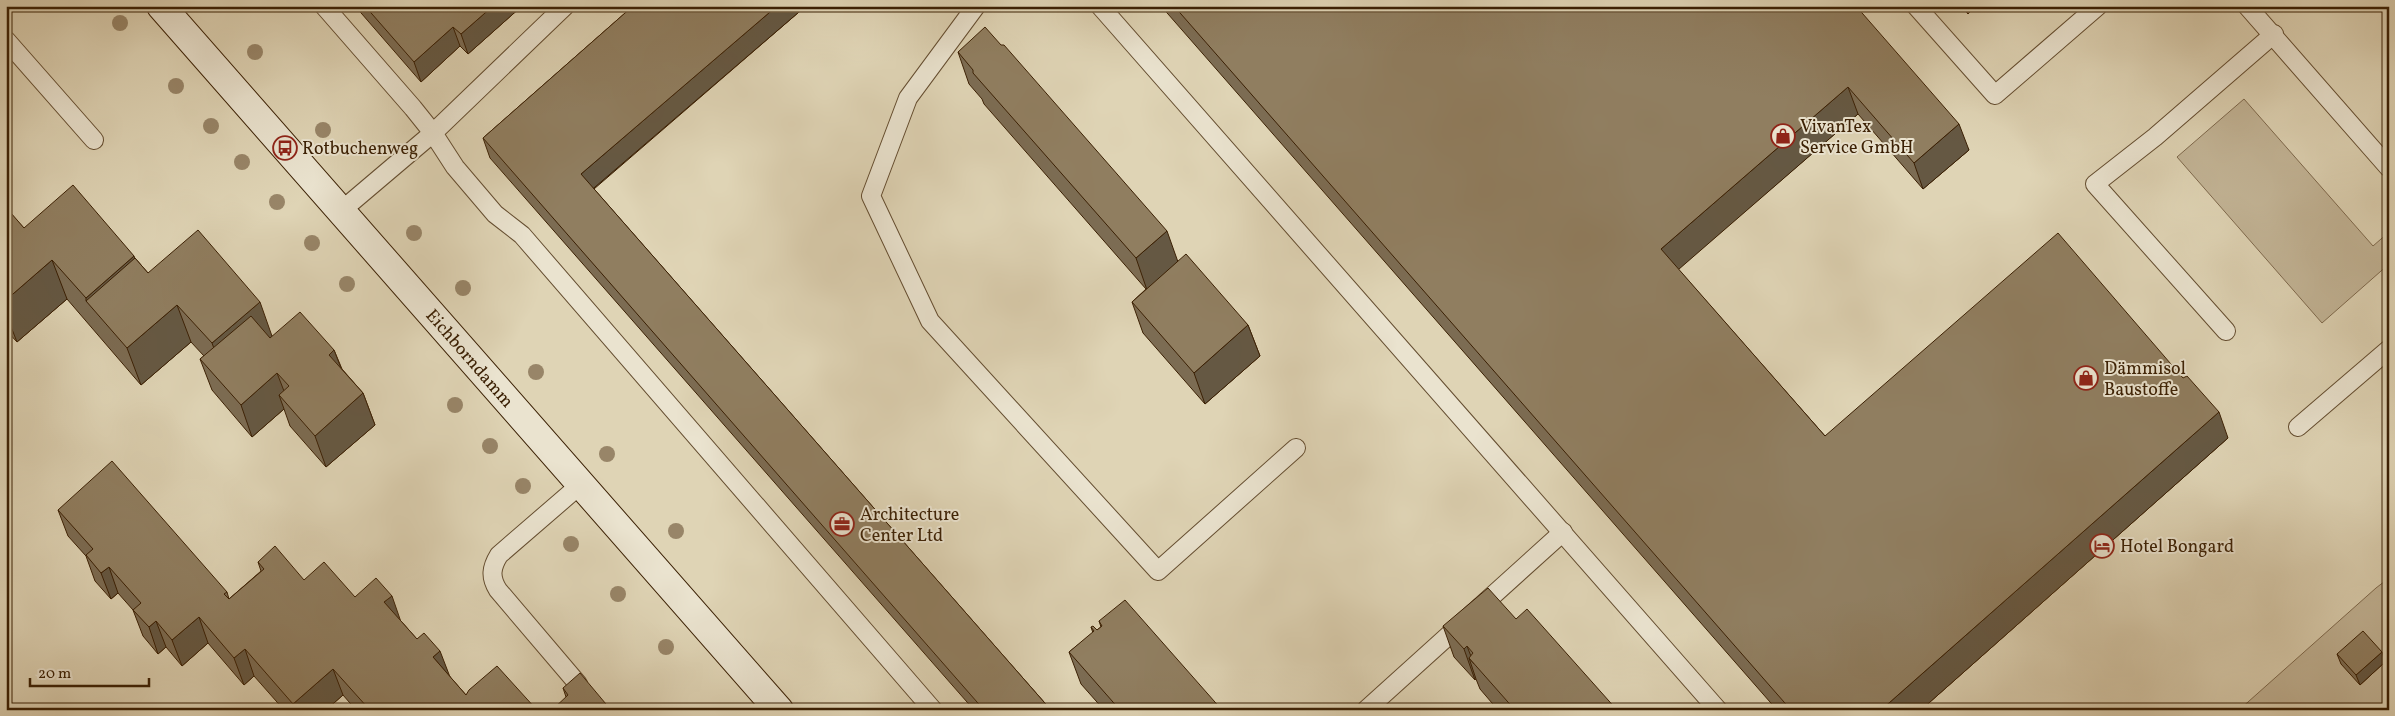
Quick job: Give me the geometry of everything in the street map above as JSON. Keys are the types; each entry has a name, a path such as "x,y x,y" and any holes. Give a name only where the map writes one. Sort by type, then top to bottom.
{"main road":[{"name":"Eichborndamm","path":"161,6 779,710"}],"lane":[{"path":"324,6 433,133 455,167 489,207 522,236 933,710"},
{"path":"341,210 433,133 564,6"},
{"path":"976,6 908,98 871,196 930,321 1158,571 1296,448"},
{"path":"1100,6 1718,710"},
{"path":"1916,6 1995,95 2098,6"},
{"path":"2247,6 2274,34 2389,168"},
{"path":"2226,331 2095,184 2154,138 2274,34"},
{"path":"6,40 94,140"},
{"path":"2298,427 2389,349"},
{"path":"578,684 498,590 492,575 493,565 499,555 580,484"},
{"path":"1366,710 1562,532"}],"shaded area":[{"path":"2244,99 2373,246 2389,232 2389,264 2322,323 2177,157"},
{"path":"2389,578 2389,710 2239,710 2376,588"}],"building":[{"path":"365,6 493,6 461,34 453,27 414,62"},
{"path":"633,6 777,6 581,174 1051,710 984,710 483,138"},
{"path":"1174,6 1856,6 1959,124 1914,163 1848,87 1661,249 1825,436 2058,233 2183,378 2187,376 2219,412 1881,710 1791,710"},
{"path":"985,27 1001,45 1004,45 1167,231 1136,258 973,73 973,70 958,52"},
{"path":"73,185 134,256 86,298 52,260 6,300 6,217 11,213 24,228"},
{"path":"6,209 10,214 6,217"},
{"path":"198,230 260,302 212,343 177,305 127,348 86,301 135,258 148,273"},
{"path":"1186,254 1248,325 1194,373 1132,302"},
{"path":"300,312 334,350 329,355 363,393 315,436 279,395 289,386 277,373 241,405 200,359 251,316 270,338"},
{"path":"112,461 227,592 224,594 229,599 264,569 258,562 275,546 304,580 324,562 355,597 376,578 392,596 384,602 417,639 424,633 440,651 433,657 466,695 469,690 497,666 536,709 366,710 368,708 333,669 293,704 245,649 234,658 199,617 172,640 156,621 149,627 133,610 141,603 109,567 101,573 86,555 93,549 58,510"},
{"path":"1488,588 1516,619 1527,609 1617,710 1515,710 1469,658 1473,653 1467,646 1464,649 1443,626"},
{"path":"1125,600 1222,710 1120,710 1069,652 1094,631 1091,627 1093,626 1097,630 1102,626 1099,621"},
{"path":"2363,631 2382,652 2356,675 2337,654"},
{"path":"580,673 611,710 552,710 568,695 563,688"}],"place":[{"name":"VivanTex Service GmbH","path":"1783,136"},
{"name":"Rotbuchenweg","path":"285,148"},
{"name":"Dämmisol Baustoffe","path":"2086,378"},
{"name":"Architecture Center Ltd","path":"842,524"},
{"name":"Hotel Bongard","path":"2102,546"}]}
